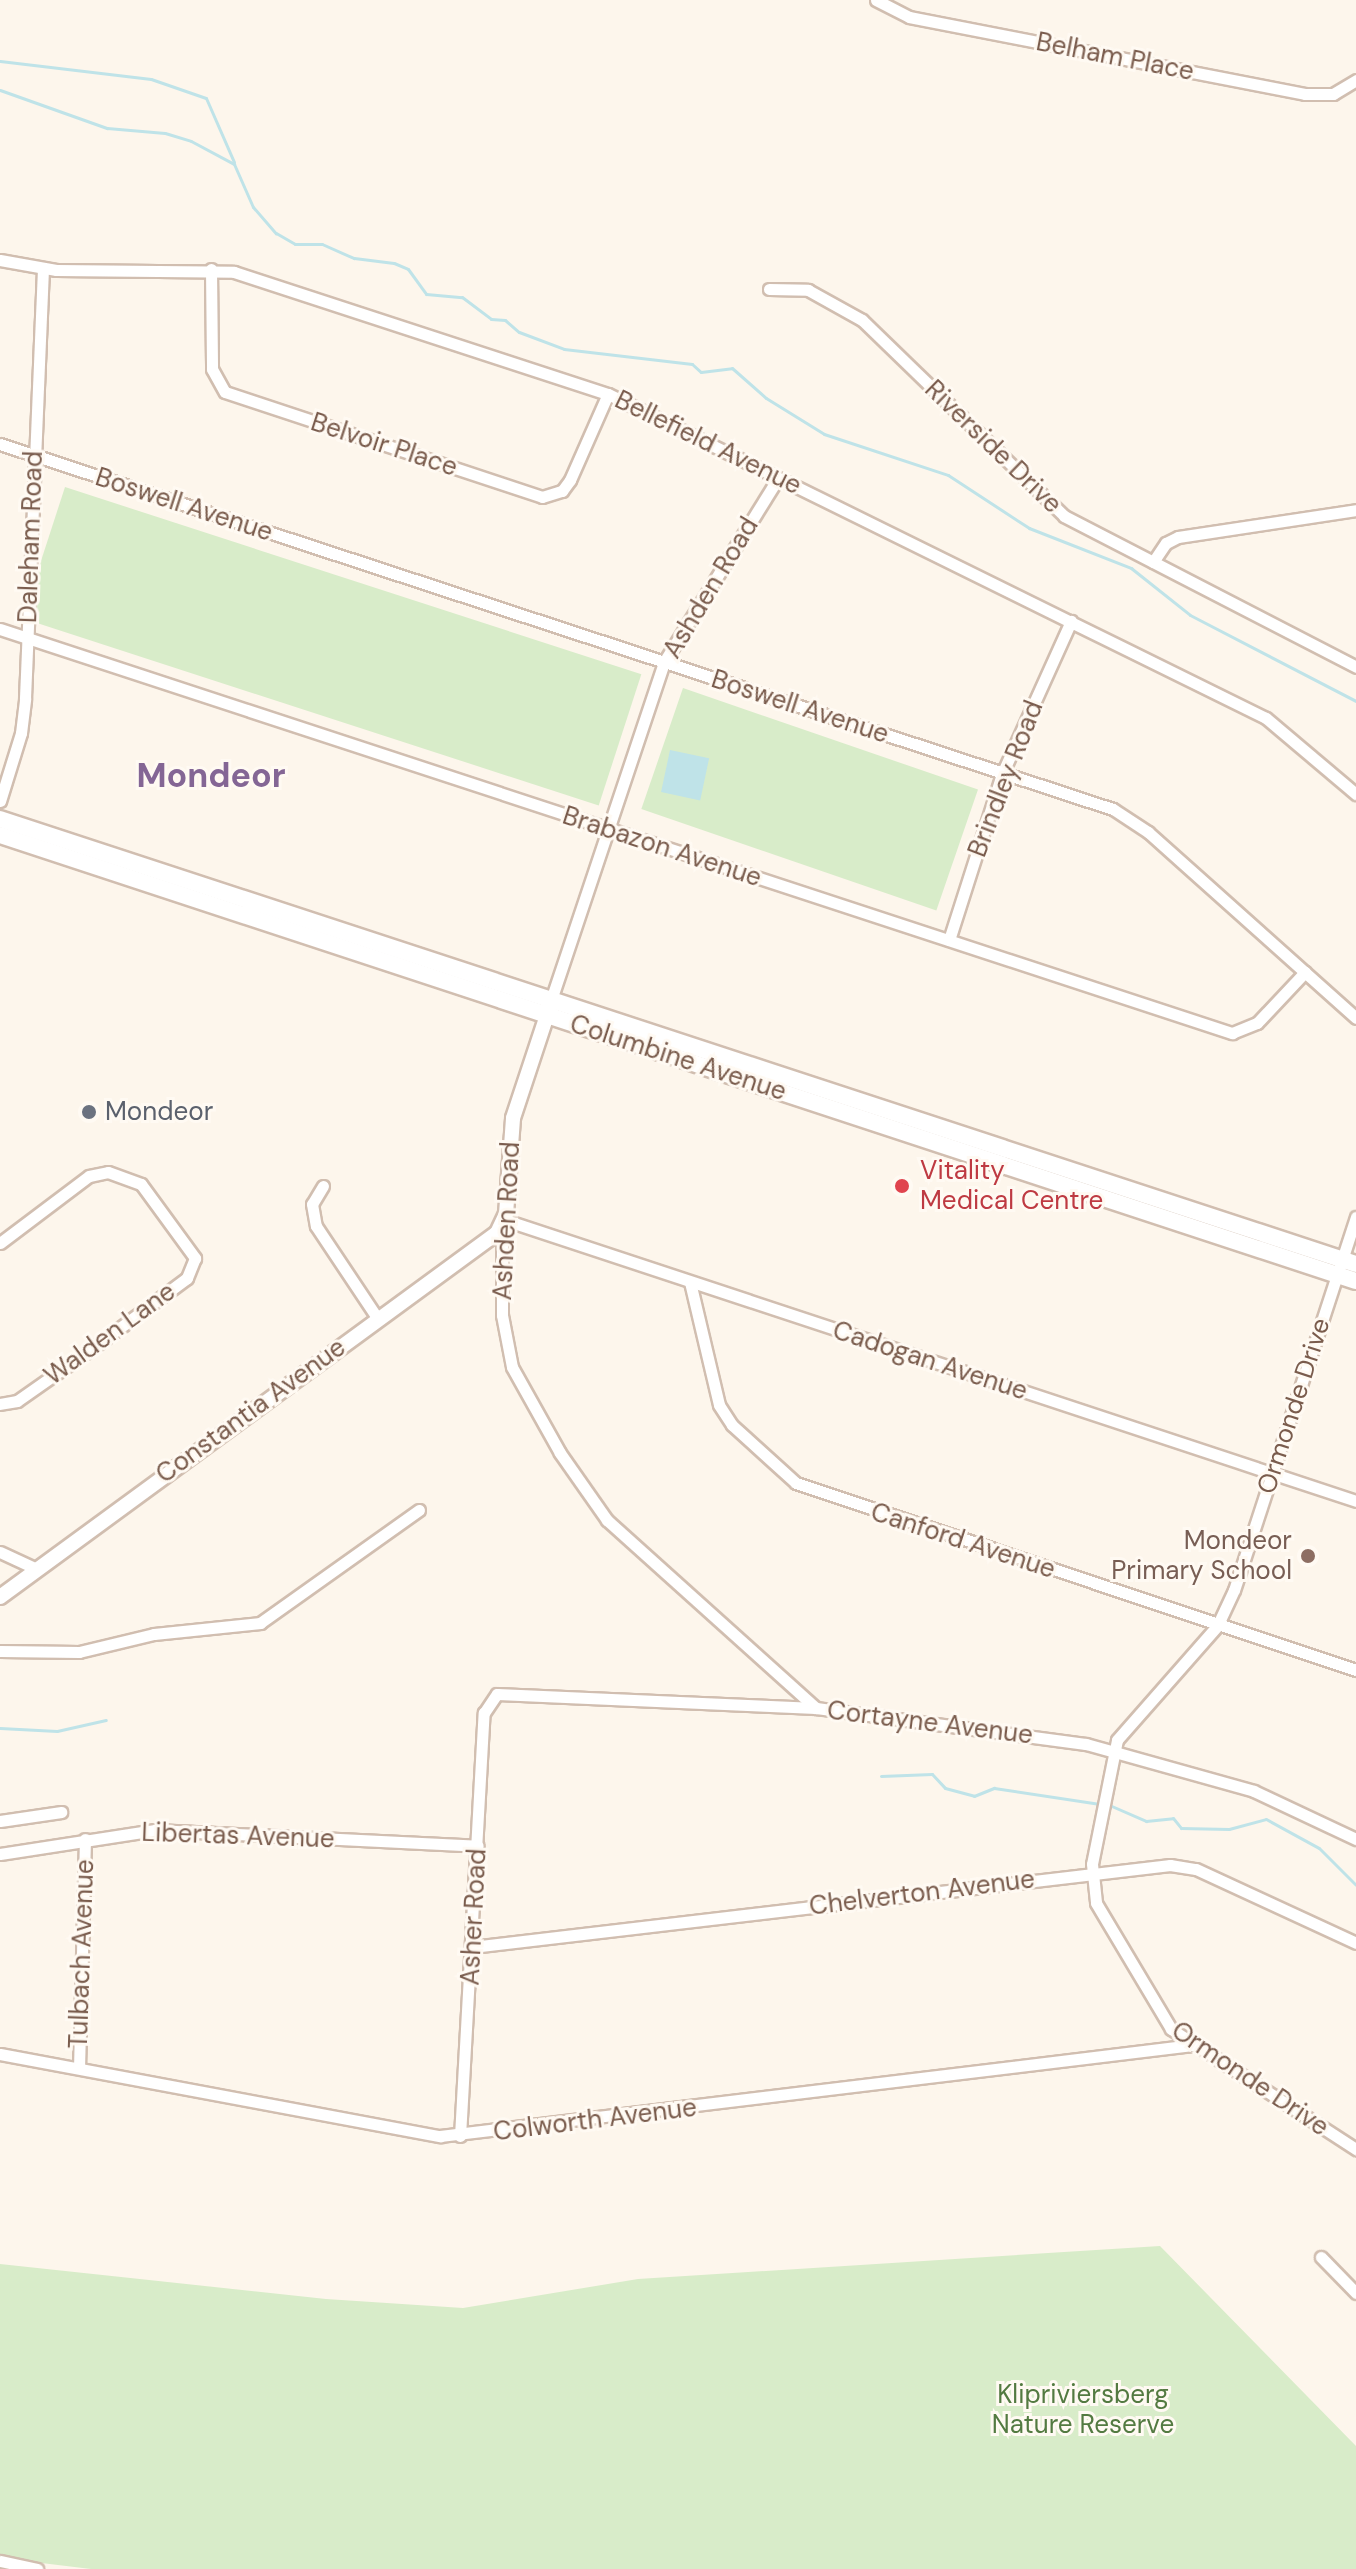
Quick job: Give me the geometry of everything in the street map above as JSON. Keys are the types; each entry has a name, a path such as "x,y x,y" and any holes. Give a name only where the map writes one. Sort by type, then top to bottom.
{"main road":[{"name":"Columbine Avenue","path":"0,819 180,886"},
{"name":"Columbine Avenue","path":"0,835 180,886 1345,1266 1356,1281"}],"street":[{"name":"Belham Place","path":"876,0 909,17 1305,94 1333,94 1356,80"},
{"name":"Bellefield Avenue","path":"0,260 43,269 211,269 273,282 608,394 1266,718 1356,794"},
{"name":"Daleham Road","path":"0,801 21,733 43,269"},
{"name":"Belvoir Place","path":"211,269 212,369 225,392 542,497 562,491 570,480 608,394"},
{"name":"Riverside Drive","path":"769,289 808,290 862,320 1053,508 1356,667"},
{"name":"Boswell Avenue","path":"0,444 1002,774 1135,821 1356,1018"},
{"name":"Ashden Road","path":"778,478 664,662 549,1007 513,1118 504,1223 502,1315 512,1367 560,1453 607,1520 816,1708"},
{"path":"1153,562 1166,543 1178,537 1356,510"},
{"name":"Brindley Road","path":"949,940 1002,774 1071,621"},
{"name":"Brabazon Avenue","path":"0,629 1232,1033 1257,1023 1305,972"},
{"name":"Walden Lane","path":"0,1243 89,1176 125,1174 141,1184 194,1253 193,1271 24,1397 0,1404"},
{"path":"323,1186 312,1204 316,1226 378,1319"},
{"name":"Ormonde Drive","path":"1356,1217 1345,1266 1218,1625 1137,1712 1113,1749 1101,1799 1092,1873 1096,1903 1155,2007 1171,2029 1356,2149"},
{"name":"Cadogan Avenue","path":"504,1223 1356,1501"},
{"name":"Constantia Avenue","path":"0,1597 504,1223"},
{"name":"Canford Avenue","path":"690,1282 719,1405 732,1425 796,1483 1356,1670"},
{"path":"0,1651 79,1652 154,1634 260,1623 419,1510"},
{"path":"0,1552 37,1569"},
{"name":"Cortayne Avenue","path":"489,1699 512,1692 816,1708 1113,1749 1254,1791 1356,1839"},
{"name":"Asher Road","path":"460,2136 484,1713 489,1699"},
{"path":"0,1821 61,1812"},
{"name":"Libertas Avenue","path":"0,1854 155,1830 478,1846"},
{"name":"Tulbach Avenue","path":"79,2068 85,1839"},
{"name":"Chelverton Avenue","path":"472,1947 1092,1873 1188,1867 1356,1943"},
{"name":"Colworth Avenue","path":"0,2054 417,2133 460,2136 1193,2045"},
{"path":"1321,2257 1356,2293"},
{"path":"0,2561 37,2569"}],"green space":[{"path":"65,487 641,674 599,806 22,618"},
{"path":"683,688 978,790 936,911 641,809"},
{"name":"Klipriviersberg Nature Reserve","path":"1160,2246 1356,2446 1356,2569 91,2569 0,2558 0,2264 326,2299 463,2308 638,2279"}],"water":[{"path":"670,750 709,758 700,800 661,792"}],"waterway":[{"path":"0,61 151,79 206,98 234,162"},
{"path":"0,90 107,128 165,133 191,141 234,164 253,207 276,233 295,244 322,244 354,258 394,263 408,269 426,294 462,297 491,319 505,320 519,332 564,349 692,364 701,372 732,368 766,398 824,434 948,475 1029,528 1131,568 1190,615 1356,701"},
{"path":"0,1728 57,1731 106,1720"},
{"path":"881,1776 932,1774 945,1788 974,1796 994,1788 1100,1804"},
{"path":"1107,1804 1146,1821 1173,1818 1181,1828 1229,1829 1266,1819 1319,1848 1356,1885"}],"place":[{"name":"Mondeor","path":"89,1112"},
{"name":"Vitality Medical Centre","path":"902,1186"},
{"name":"Mondeor Primary School","path":"1308,1556"}],"district":[{"name":"Mondeor","path":"211,776"}]}
